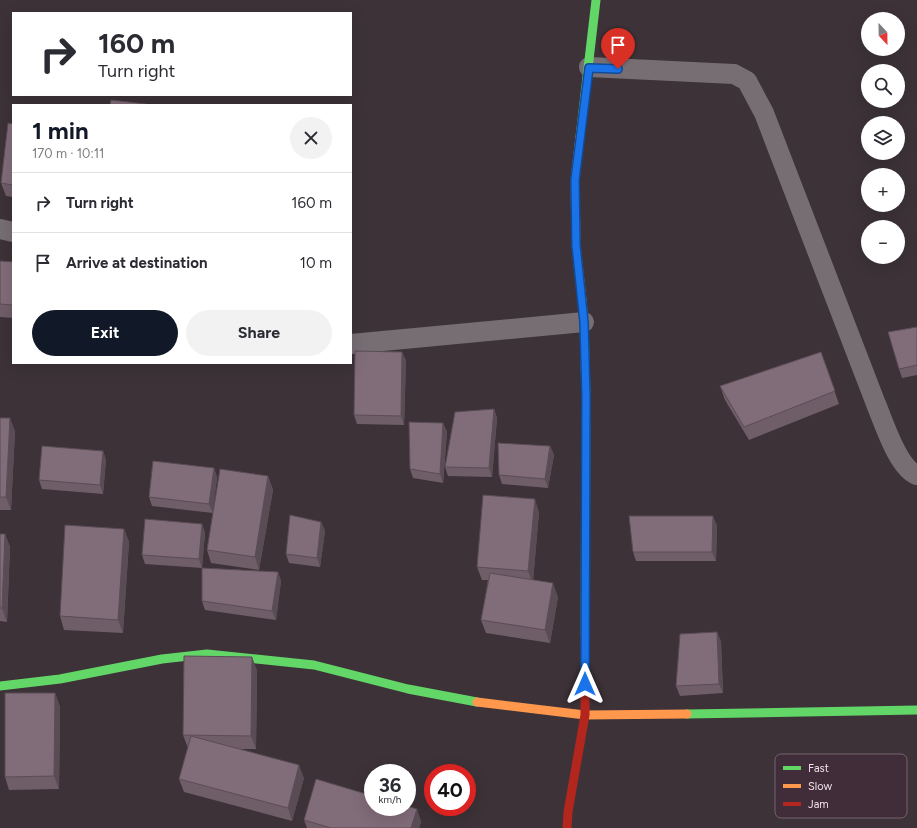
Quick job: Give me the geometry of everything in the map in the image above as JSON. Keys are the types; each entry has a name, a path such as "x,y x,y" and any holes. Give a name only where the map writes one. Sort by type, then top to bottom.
{"street":[{"path":"567,828 568,812 585,715 586,397 584,322 576,245 575,180 596,0"},
{"path":"589,68 734,74 746,81 764,113 876,404 895,449 905,467 911,473 917,475"},
{"path":"0,229 12,232"},
{"path":"352,344 584,322"},
{"path":"0,686 60,679 162,658 207,654 314,665 408,689 490,704 585,715 746,714 917,710"}],"building":[{"path":"111,100 146,104 110,104"},
{"path":"8,123 12,124 12,185 1,183"},
{"path":"0,261 12,262 12,305 0,304"},
{"path":"917,327 917,365 899,369 888,332"},
{"path":"355,351 402,352 401,416 354,415"},
{"path":"821,352 835,391 744,427 720,386"},
{"path":"494,409 489,468 445,467 455,412"},
{"path":"0,418 10,418 6,497 0,497"},
{"path":"409,422 443,423 440,474 410,469"},
{"path":"498,443 550,446 545,479 499,475"},
{"path":"42,446 103,451 100,485 39,480"},
{"path":"153,461 214,468 209,504 149,497"},
{"path":"220,469 268,476 255,557 207,550"},
{"path":"483,495 535,499 528,571 477,567"},
{"path":"290,515 321,522 317,558 286,554"},
{"path":"629,516 713,516 712,552 633,552"},
{"path":"145,519 202,524 199,559 142,555"},
{"path":"65,525 124,529 118,620 60,616"},
{"path":"0,534 5,534 2,608 0,608"},
{"path":"202,568 278,572 272,611 202,601"},
{"path":"490,573 553,583 545,630 481,620"},
{"path":"717,632 719,684 676,686 680,634"},
{"path":"184,656 252,657 251,736 183,735"},
{"path":"5,693 55,693 54,776 5,777"},
{"path":"191,736 299,765 288,808 179,779"},
{"path":"316,779 364,793 364,816 415,816 411,828 331,828 304,820"}],"traffic: fast":[{"path":"580,137 596,0"},
{"path":"582,300 586,397 585,635"},
{"path":"0,686 60,679 162,659 207,654 314,665 408,689 477,702"},
{"path":"687,714 917,710"}],"traffic: slow":[{"path":"580,137 575,180 576,245 582,300"},
{"path":"477,702 585,715 687,714"}],"traffic: jam":[{"path":"567,828 568,812 585,715 585,635"}],"route":[{"path":"585,684 586,397 584,322 576,245 575,180 589,68 618,69"}]}
